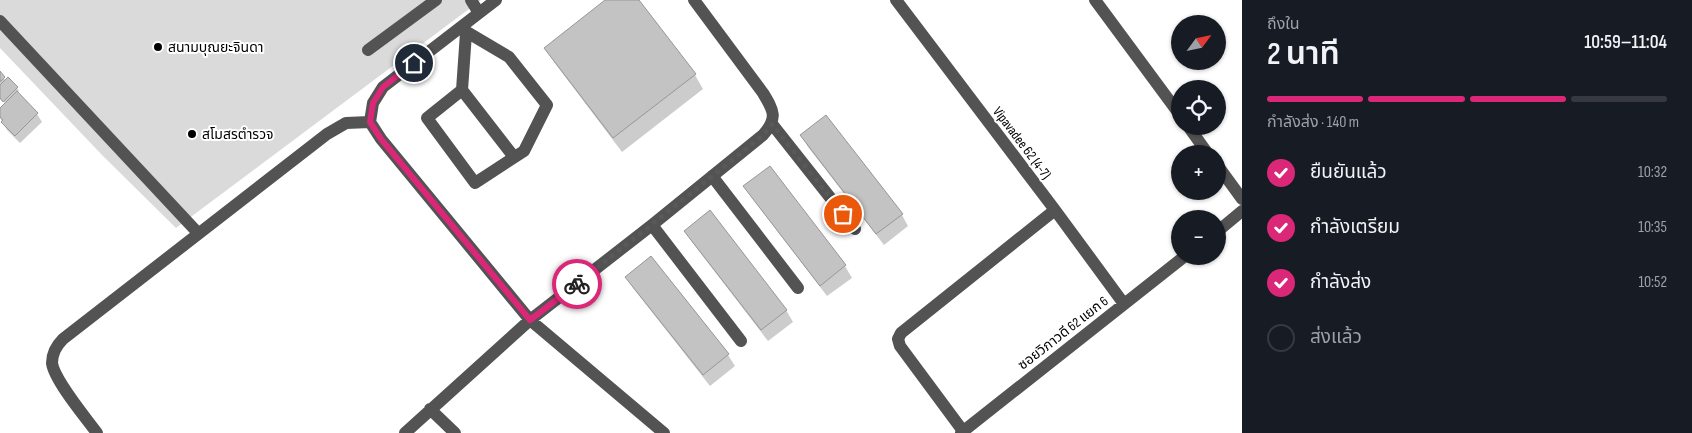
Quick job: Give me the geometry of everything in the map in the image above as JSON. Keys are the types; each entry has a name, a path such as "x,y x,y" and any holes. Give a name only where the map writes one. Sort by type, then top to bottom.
{"street":[{"path":"368,50 436,0"},
{"path":"471,0 479,13"},
{"path":"496,0 479,13 463,30 383,87 373,103 370,122 387,147 530,320 664,433"},
{"path":"405,433 530,320 652,225 763,135 772,124 773,118 770,104 694,0"},
{"name":"Vipavadee 62 (4-7)","path":"896,0 1124,304"},
{"path":"1095,0 1171,103"},
{"path":"0,21 198,233"},
{"path":"463,30 462,90 514,157"},
{"path":"462,90 427,118 475,183 524,151 547,105 509,57 463,30"},
{"path":"97,433 60,381 52,364 54,349 63,339 327,134 346,123 370,122"},
{"path":"772,124 855,229"},
{"path":"712,176 798,288"},
{"path":"1226,177 1242,199"},
{"path":"962,432 900,346 898,339 901,332 1055,210"},
{"path":"1226,224 1242,211"},
{"path":"652,225 741,341"},
{"name":"ซอยวิภาวดี 62 แยก 6","path":"962,432 1174,265"},
{"path":"430,409 455,433"}],"shaded area":[{"name":"สโมสรตำรวจ","path":"0,0 481,0 176,228 102,155 0,48"}],"building":[{"path":"605,0 639,0 696,74 613,138 544,48"},
{"path":"0,71 5,77 0,82"},
{"path":"8,77 18,87 3,102 0,98 0,85"},
{"path":"17,91 38,113 15,136 1,122 3,120 0,117 0,108"},
{"path":"826,115 903,214 876,234 800,135"},
{"path":"770,166 846,265 820,286 743,186"},
{"path":"710,210 787,310 761,330 684,231"},
{"path":"651,256 729,354 703,375 625,277"}],"way so far":[{"path":"577,284 763,135 772,124 843,214"}],"place":[{"name":"สนามบุณยะจินดา","path":"158,47"},
{"name":"สโมสรตำรวจ","path":"192,134"}],"route":[{"path":"414,63 383,87 373,103 370,122 381,139 530,320 577,284"}]}
